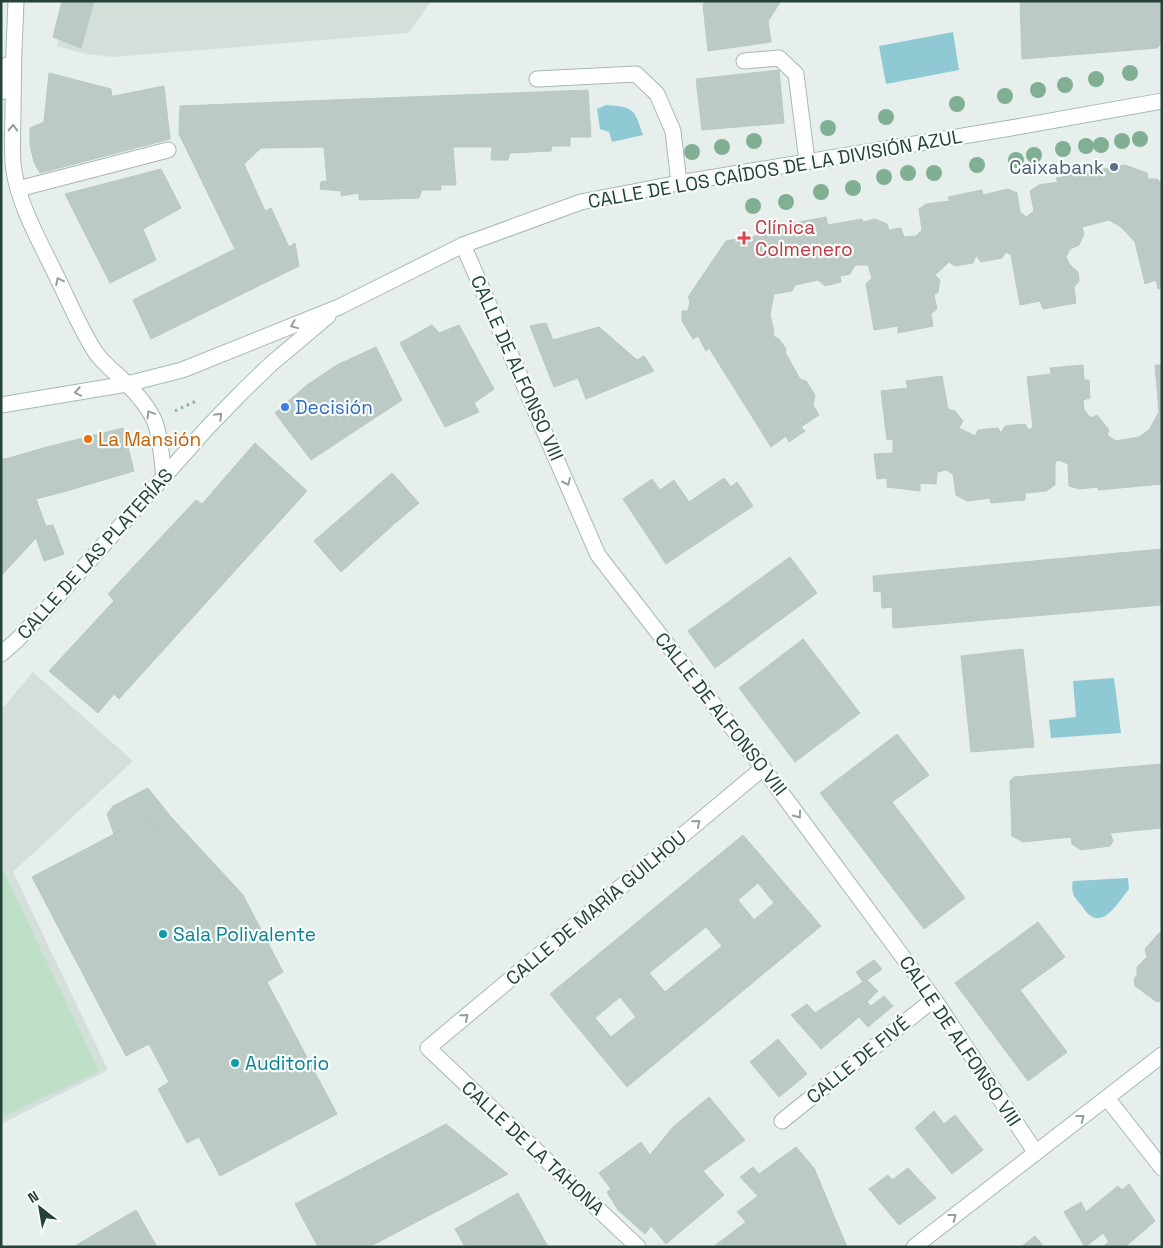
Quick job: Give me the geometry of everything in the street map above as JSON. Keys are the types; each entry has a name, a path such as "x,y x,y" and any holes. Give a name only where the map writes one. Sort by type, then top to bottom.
{"street":[{"path":"16,1 13,145 14,171 18,189 23,205 89,342 101,359 143,402 155,422 164,478"},
{"path":"1,92 14,37"},
{"path":"744,61 779,58 796,74 807,161"},
{"path":"537,79 636,74 658,94 673,131 679,183"},
{"name":"CALLE DE LOS CAÍDOS DE LA DIVISIÓN AZUL","path":"1,405 127,384 182,370 339,307 462,245 581,202 679,183 1160,102"},
{"path":"18,189 168,150"},
{"name":"CALLE DE ALFONSO VIII","path":"462,245 598,555 763,768 934,999 1036,1153"},
{"name":"CALLE DE LAS PLATERÍAS","path":"1,654 42,613 208,427 243,391 271,364 339,307"},
{"name":"CALLE DE MARÍA GUILHOU","path":"428,1048 763,768"},
{"name":"CALLE DE FIVÉ","path":"782,1121 934,999"},
{"name":"CALLE DE LA TAHONA","path":"428,1048 638,1247"},
{"path":"914,1247 1162,1055"},
{"path":"1107,1098 1162,1168"}],"shaded area":[{"path":"68,1 431,1 409,33 113,57 85,54 57,46"},
{"path":"33,672 133,761 13,872 108,1070 1,1124 1,710"}],"green space":[{"path":"1,866 99,1071 1,1118"}],"water":[{"path":"953,32 959,70 886,84 879,46"},
{"path":"606,105 623,107 632,111 638,120 643,135 612,142 609,132 600,129 597,109"},
{"path":"1114,678 1121,733 1051,738 1049,720 1076,717 1073,681"},
{"path":"1128,878 1129,889 1114,908 1103,917 1090,916 1076,899 1073,892 1073,881"}],"building":[{"path":"62,1 94,1 81,48 53,37"},
{"path":"705,1 781,1 768,21 771,42 708,51 703,5"},
{"path":"1020,1 1162,1 1162,43 1157,48 1022,59"},
{"path":"779,70 784,123 702,130 696,79"},
{"path":"49,73 111,89 112,97 69,105 44,122"},
{"path":"164,86 170,139 40,173 34,162 30,145 30,128 44,122 69,105"},
{"path":"588,90 591,137 570,137 570,146 552,146 551,151 510,153 508,160 491,160 492,147 453,147 456,185 441,185 441,190 422,190 419,198 359,200 359,193 341,196 341,191 320,189 321,182 327,181 324,147 261,148 244,164 265,211 271,208 289,247 295,243 299,266 151,339 133,300 235,249 179,134 180,106"},
{"path":"1125,165 1147,173 1148,179 1157,179 1162,184 1162,288 1158,289 1156,280 1145,284 1135,242 1121,227 1109,220 1082,227 1084,234 1079,245 1070,249 1066,257 1070,265 1078,272 1079,281 1074,287 1076,303 1043,309 1040,301 1020,305 1011,255 1006,252 1002,258 981,262 976,255 973,263 955,266 949,262 935,275 940,280 938,292 934,295 937,309 931,314 933,326 898,333 898,326 874,330 866,284 872,278 868,265 855,265 850,274 840,276 841,282 825,286 818,280 795,285 792,291 774,294 770,315 774,331 773,336 779,339 786,349 785,352 800,379 806,381 815,395 813,405 819,415 801,427 805,431 789,442 786,436 771,447 709,348 706,351 698,336 693,339 682,321 682,311 688,311 690,301 688,297 726,241 773,233 772,227 826,217 828,225 862,219 863,222 875,219 887,224 889,230 901,228 904,237 916,236 922,230 919,209 926,204 950,201 948,197 982,190 983,195 1008,189 1017,193 1020,212 1026,217 1034,211 1030,191 1039,185 1058,182 1056,178"},
{"path":"161,169 181,208 143,229 156,260 110,283 65,194"},
{"path":"546,323 553,340 599,327 637,360 644,356 654,371 586,399 578,378 554,387 530,326"},
{"path":"432,325 439,333 459,325 494,389 474,403 479,412 445,427 400,343"},
{"path":"376,347 402,400 311,460 275,413 307,385 337,365"},
{"path":"1083,365 1084,380 1089,380 1090,398 1083,400 1084,410 1091,418 1097,415 1109,430 1107,435 1116,441 1139,437 1149,430 1159,412 1155,365 1162,365 1162,484 1098,490 1098,487 1080,489 1069,486 1068,464 1058,460 1055,463 1055,485 1046,491 1025,493 1025,500 991,503 990,498 967,501 956,495 953,474 946,470 937,472 936,484 920,483 920,491 887,487 887,478 877,479 874,454 893,453 893,439 887,440 881,391 908,388 906,381 942,376 948,409 955,411 963,421 959,428 975,436 978,430 998,428 1001,433 1005,426 1025,424 1029,430 1033,427 1027,377 1051,374 1050,368"},
{"path":"123,428 134,471 63,492 47,447"},
{"path":"255,443 307,491 119,699 114,694 98,713 49,671 114,601 108,594 196,500 202,504"},
{"path":"47,447 63,492 36,499 46,526 53,525 64,554 44,561 5,459"},
{"path":"1,459 5,459 36,538 1,576"},
{"path":"392,473 419,503 393,525 367,495"},
{"path":"724,478 731,487 737,482 753,506 666,564 623,499 652,479 660,490 674,480 689,502"},
{"path":"367,495 393,525 341,572 314,541"},
{"path":"1162,549 1162,605 893,628 892,607 882,608 881,591 874,592 873,576"},
{"path":"790,557 817,593 715,668 688,631"},
{"path":"803,639 860,713 795,762 739,688"},
{"path":"1023,649 1034,747 971,752 961,656"},
{"path":"897,734 929,775 892,802 965,898 924,929 820,793"},
{"path":"1162,764 1162,828 1110,833 1113,841 1110,846 1081,850 1072,844 1071,837 1023,842 1012,836 1010,781 1014,777"},
{"path":"148,788 171,817 155,832 147,817 114,834 107,814 113,806"},
{"name":"Sala Polivalente","path":"147,817 155,832 171,817 243,895 283,972 126,1056 32,877"},
{"path":"743,835 821,926 627,1087 550,994","holes":["758,883 774,903 754,920 738,900","706,927 722,946 665,992 649,973","620,997 636,1017 611,1037 595,1018"]},
{"path":"1038,922 1065,957 1020,990 1067,1052 1028,1081 955,983"},
{"path":"1159,933 1162,933 1162,1000 1157,1002 1135,986 1134,979 1137,975 1137,967 1147,957 1145,949"},
{"path":"874,960 882,969 867,980 878,991 867,1002 871,1006 884,996 893,1006 868,1027 859,1017 821,1049 791,1015 807,1004 815,1013 863,982 856,972"},
{"name":"Auditorio","path":"267,982 337,1114 220,1176 199,1137 187,1143 158,1089 169,1082 149,1044"},
{"path":"778,1039 807,1074 779,1097 750,1062"},
{"path":"709,1097 745,1140 703,1171 724,1195 666,1244 651,1226 645,1234 618,1210 607,1192 611,1189 599,1173 641,1142 650,1155 674,1126"},
{"path":"934,1111 944,1124 955,1115 983,1150 952,1174 915,1128"},
{"path":"446,1124 508,1174 369,1247 318,1247 295,1204"},
{"path":"796,1147 814,1168 847,1247 713,1247 746,1222 737,1212 758,1196 740,1177 753,1167 759,1174"},
{"path":"908,1168 936,1198 899,1225 869,1189 888,1175 892,1180"},
{"path":"1129,1184 1155,1221 1125,1247 1102,1247 1109,1242 1103,1233 1085,1247 1064,1212 1081,1202 1086,1212 1118,1186 1122,1190"},
{"path":"518,1193 548,1247 465,1247 455,1229"},
{"path":"136,1210 157,1247 73,1247"},
{"path":"1035,1236 1044,1247 1021,1247"}],"place":[{"name":"Caixabank","path":"1114,167"},
{"name":"Clínica Colmenero","path":"744,238"},
{"name":"Decisión","path":"285,407"},
{"name":"La Mansión","path":"88,439"},
{"name":"Sala Polivalente","path":"163,934"},
{"name":"Auditorio","path":"235,1063"}]}
